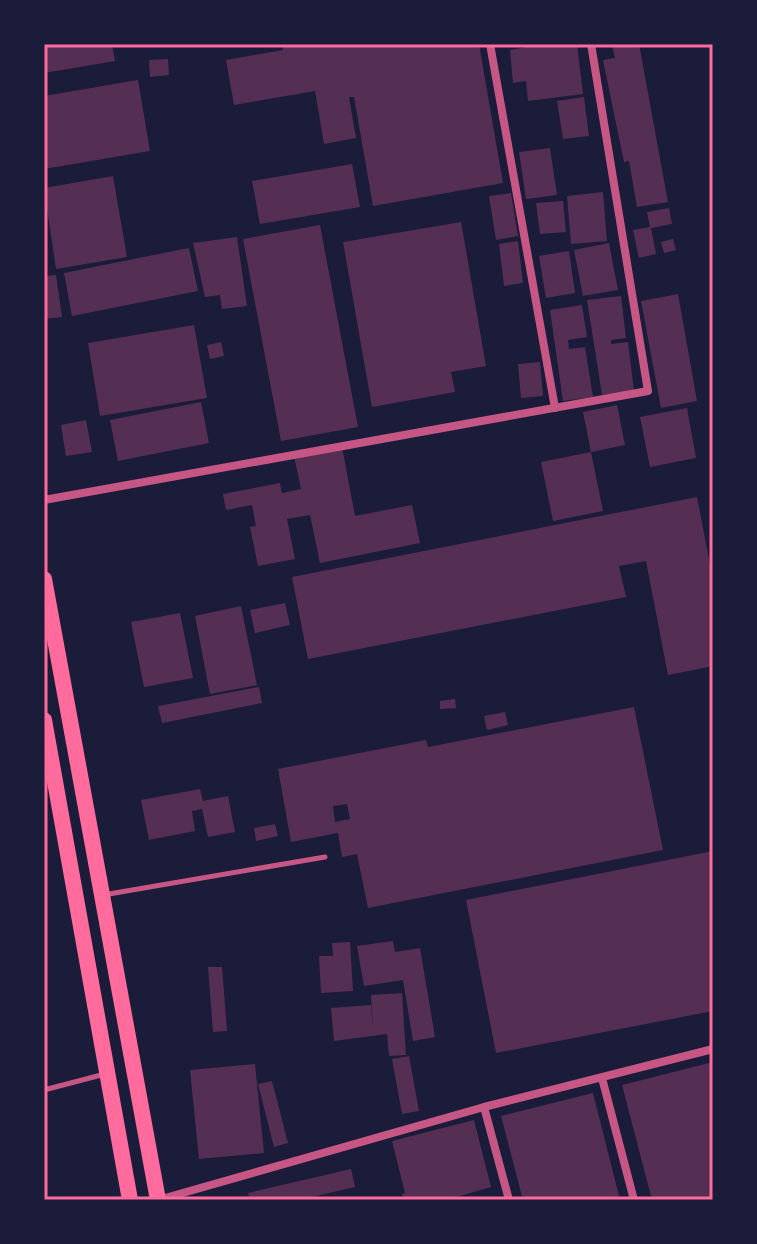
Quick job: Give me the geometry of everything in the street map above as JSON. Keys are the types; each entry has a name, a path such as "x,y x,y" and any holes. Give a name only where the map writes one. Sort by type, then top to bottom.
{"main road":[{"path":"44,579 158,1200"},
{"path":"44,720 47,751 130,1200"}],"street":[{"path":"490,44 555,408"},
{"path":"44,500 648,391 591,44"},
{"path":"47,751 75,747"},
{"path":"158,1200 484,1107 713,1049"},
{"path":"602,1078 634,1200"},
{"path":"484,1107 509,1200"}],"lane":[{"path":"102,895 325,857"},
{"path":"44,1090 107,1074"}],"building":[{"path":"44,44 112,44 115,61 44,73"},
{"path":"282,44 479,44 503,183 373,206 354,97 349,97 356,138 324,144 315,91 234,105 226,60 283,50"},
{"path":"543,44 577,44 583,94 528,101 526,81 513,83 510,50"},
{"path":"612,44 639,44 668,202 637,207 629,161 624,162 603,60 615,58"},
{"path":"168,59 169,75 150,77 149,60"},
{"path":"138,80 150,151 44,169 44,96"},
{"path":"584,97 589,136 563,139 557,101"},
{"path":"550,148 557,195 526,199 519,152"},
{"path":"352,164 360,207 260,224 252,181"},
{"path":"113,176 127,257 56,269 44,188"},
{"path":"603,192 607,241 571,244 567,196"},
{"path":"511,193 518,236 496,240 489,196"},
{"path":"563,201 566,232 540,234 536,203"},
{"path":"669,208 672,224 651,228 656,254 639,258 633,230 650,227 647,212"},
{"path":"461,222 486,366 451,372 455,392 372,407 343,242"},
{"path":"320,225 358,427 281,441 243,239"},
{"path":"237,237 247,306 222,309 220,295 205,297 193,243"},
{"path":"673,239 676,250 664,253 661,242"},
{"path":"518,241 523,283 504,286 499,244"},
{"path":"609,243 618,290 583,296 574,250"},
{"path":"189,248 198,291 72,316 64,273"},
{"path":"569,251 575,293 546,298 539,256"},
{"path":"56,275 62,317 44,319 44,276"},
{"path":"678,294 697,401 661,408 641,301"},
{"path":"621,296 626,338 611,340 611,344 628,342 634,391 602,395 587,300"},
{"path":"582,305 587,337 568,340 569,349 585,347 593,397 563,401 550,310"},
{"path":"194,325 207,398 100,416 88,343"},
{"path":"221,342 224,356 210,359 207,345"},
{"path":"540,362 543,396 521,398 518,364"},
{"path":"201,402 209,443 118,461 110,420"},
{"path":"617,405 625,445 591,452 583,412"},
{"path":"687,408 696,458 650,467 640,417"},
{"path":"86,420 92,452 66,456 61,425"},
{"path":"342,447 355,516 412,505 420,543 320,563 310,515 287,519 295,559 258,566 250,527 256,526 252,505 226,510 223,494 280,483 282,493 301,489 294,456"},
{"path":"591,452 603,511 553,521 541,462"},
{"path":"697,497 713,580 713,666 668,675 646,561 619,566 626,597 308,659 292,577"},
{"path":"285,603 290,625 255,633 250,610"},
{"path":"241,606 257,685 210,694 195,616"},
{"path":"180,613 193,678 144,687 131,622"},
{"path":"259,687 262,703 162,723 158,706"},
{"path":"455,699 456,708 440,709 440,701"},
{"path":"634,707 663,850 368,908 357,854 342,857 338,833 291,842 278,769 426,740 428,747","holes":["347,804 350,819 335,822 333,806"]},
{"path":"505,712 508,725 487,730 484,716"},
{"path":"200,789 203,801 228,796 235,832 208,837 202,809 192,811 195,831 149,840 141,800"},
{"path":"275,824 278,836 256,841 254,828"},
{"path":"713,851 713,1011 496,1053 466,900"},
{"path":"393,941 395,952 420,948 435,1037 413,1041 403,980 364,986 357,946"},
{"path":"350,942 353,991 321,993 319,956 333,956 332,943"},
{"path":"208,967 222,967 227,1031 213,1032"},
{"path":"402,993 406,1055 389,1056 387,1034 334,1041 331,1008 371,1005 373,1030 371,995"},
{"path":"409,1056 419,1111 402,1114 392,1059"},
{"path":"713,1062 713,1200 652,1200 622,1085"},
{"path":"255,1064 264,1153 199,1159 190,1070"},
{"path":"272,1081 288,1143 274,1147 258,1084"},
{"path":"593,1093 620,1200 523,1200 501,1116"},
{"path":"474,1120 491,1187 446,1200 403,1200 402,1194 405,1193 392,1141"},
{"path":"351,1169 355,1187 299,1200 250,1200 248,1193"}]}
